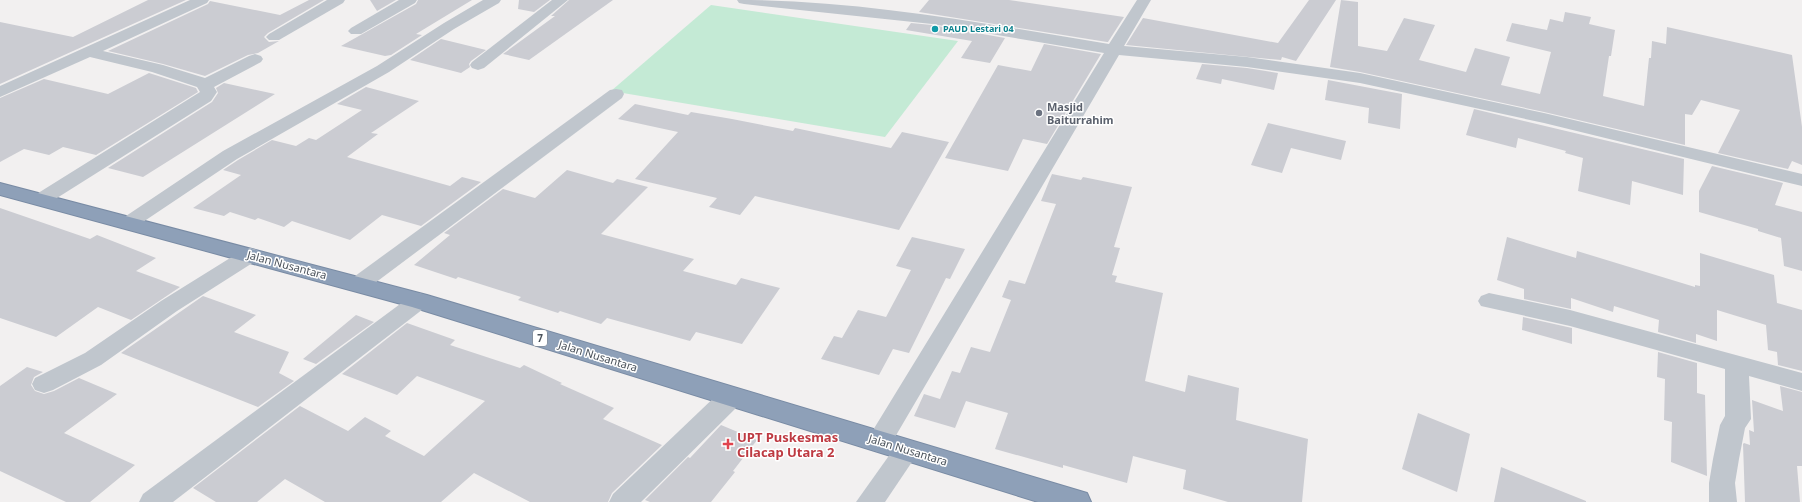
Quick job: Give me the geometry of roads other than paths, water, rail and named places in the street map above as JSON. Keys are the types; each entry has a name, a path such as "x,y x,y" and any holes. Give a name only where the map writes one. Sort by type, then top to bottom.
{"highway":[{"name":"Jalan Nusantara","path":"0,189 130,222 419,301 1077,502"}],"street":[{"path":"0,92 202,0"},
{"path":"274,37 338,0"},
{"path":"356,31 410,0"},
{"path":"130,222 230,155 383,69 449,26 494,0"},
{"path":"478,66 561,0"},
{"path":"744,0 932,19 1114,50 1247,62 1360,78 1537,116 1802,180"},
{"path":"879,442 1144,0"},
{"path":"88,52 157,68 206,84 255,60"},
{"path":"42,199 205,97 209,92 205,86 206,84"},
{"path":"359,284 616,94"},
{"path":"44,384 93,359 169,306 250,255"},
{"path":"152,502 419,301"},
{"path":"1489,301 1570,318 1802,382"},
{"path":"1723,502 1722,483 1726,459 1733,425 1738,419 1737,364"},
{"path":"623,502 731,396"},
{"path":"870,502 907,450"}],"place":[{"name":"PAUD Lestari 04","path":"935,29"},
{"name":"Masjid Baiturrahim","path":"1039,113"},
{"name":"UPT Puskesmas Cilacap Utara 2","path":"728,444"}]}
